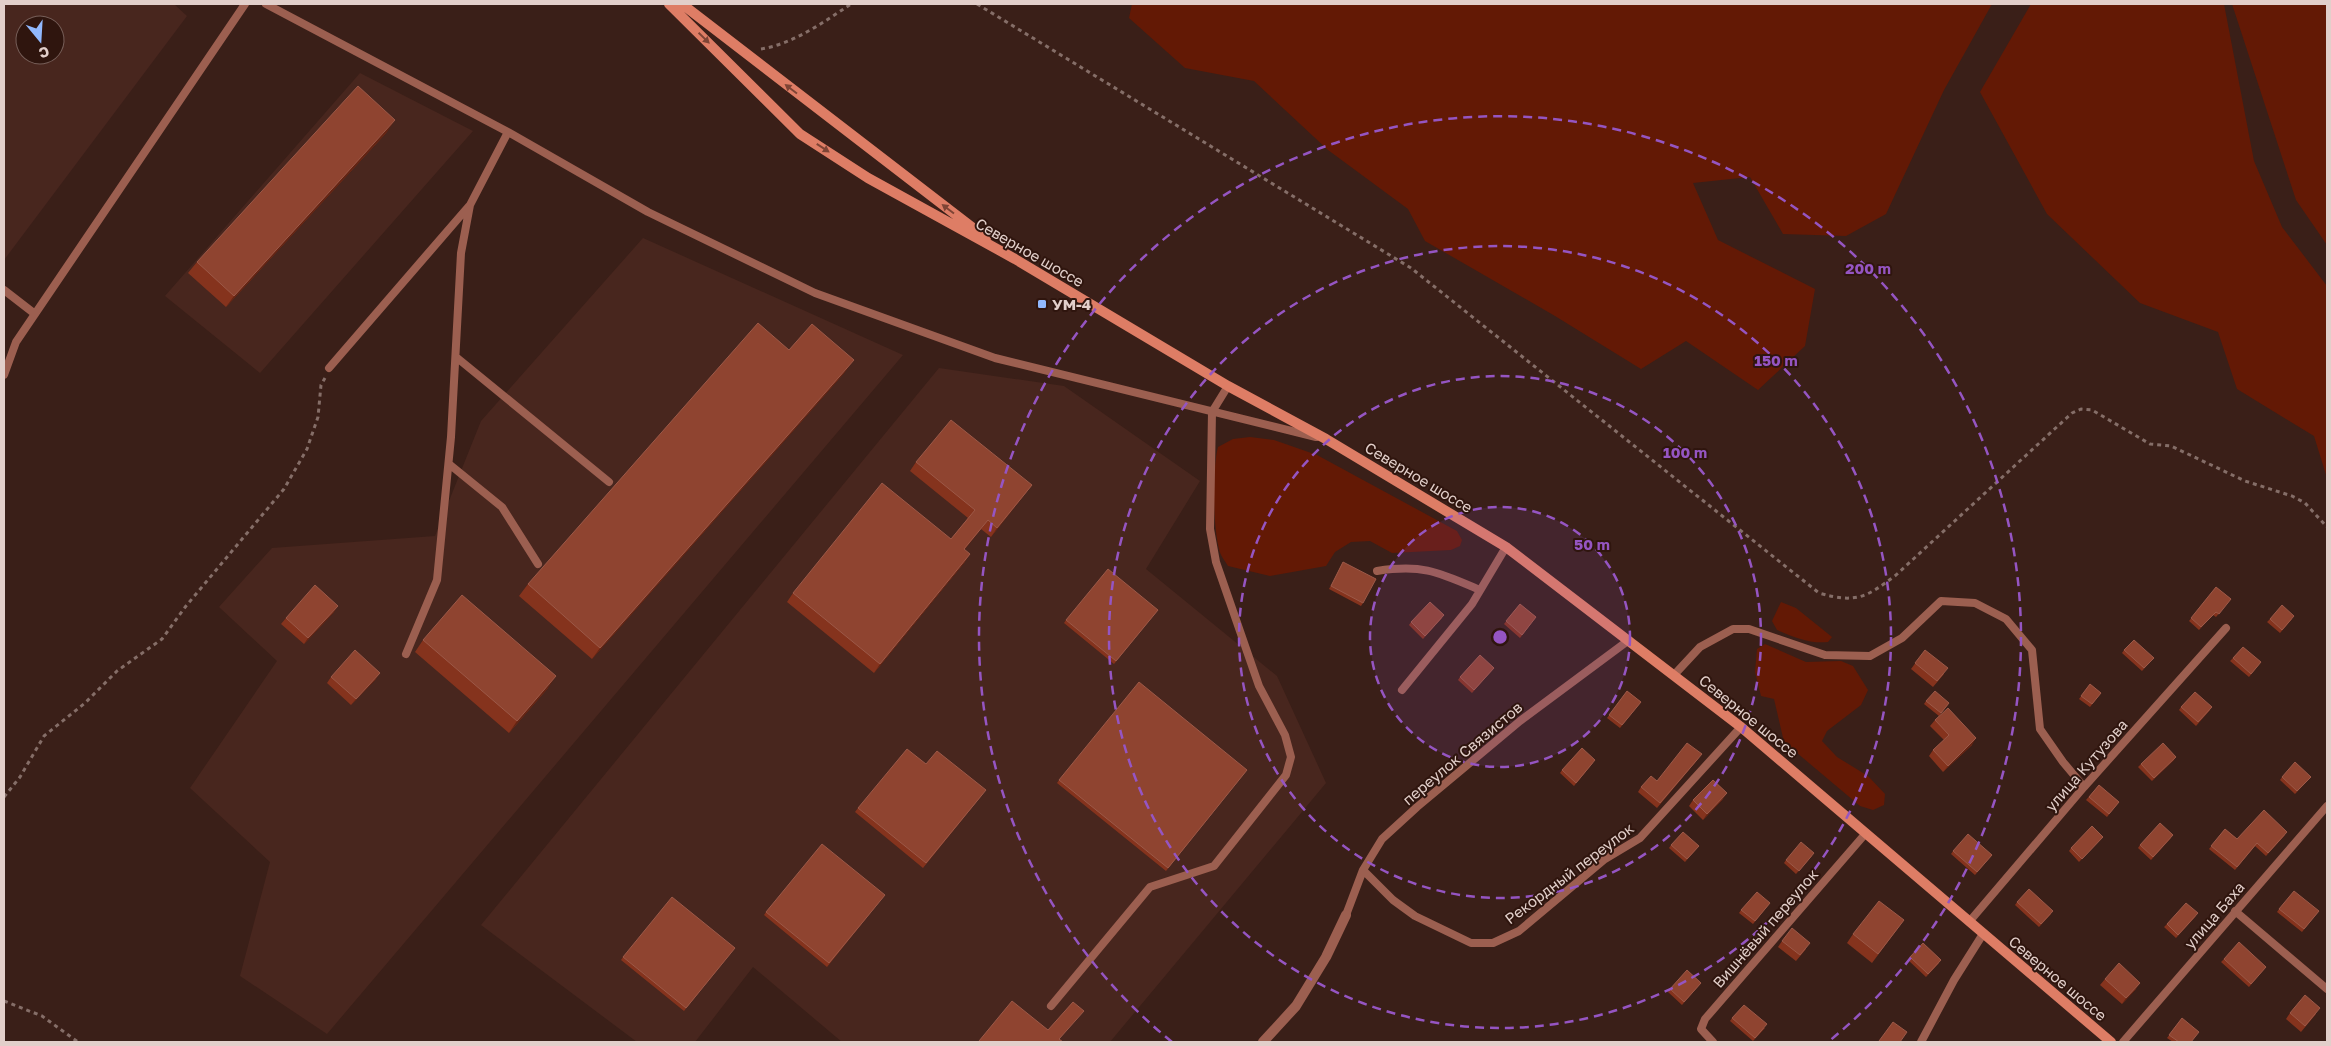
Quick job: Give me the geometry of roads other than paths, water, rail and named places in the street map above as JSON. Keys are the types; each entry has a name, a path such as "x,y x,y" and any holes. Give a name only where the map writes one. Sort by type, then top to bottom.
{"main road":[{"name":"Северное шоссе","path":"669,4 800,134 868,178 1015,260 1228,386 1326,439 1506,547 1741,727 2111,1042"},
{"path":"682,4 1015,260"}],"street":[{"path":"1263,1042 1296,1006 1326,957 1346,915"}],"lane":[{"path":"4,376 16,342 245,4"},
{"path":"266,4 508,132 648,212 815,293 995,358 1326,439"},
{"path":"329,368 470,205 508,132"},
{"path":"406,654 437,580 449,464 461,253 470,205"},
{"path":"4,290 35,314"},
{"path":"456,357 610,482"},
{"path":"1051,1006 1150,887 1214,866 1286,775 1291,757 1285,735 1259,686 1216,562 1210,529 1212,412 1228,386"},
{"path":"449,464 502,507 538,564"},
{"path":"1402,690 1472,604 1506,547"},
{"path":"1377,571 1403,567 1435,571 1480,590"},
{"path":"1674,675 1700,646 1733,629 1750,629 1825,655 1870,656 1902,638 1941,601 1975,603 2006,619 2032,650 2040,729 2063,762 2084,787"},
{"name":"улица Кутузова","path":"1970,922 2084,787 2226,628"},
{"name":"переулок Связистов","path":"1346,915 1363,870 1382,839 1417,807 1520,721 1629,640"},
{"name":"Рекордный переулок","path":"1363,870 1393,900 1414,916 1471,943 1493,943 1519,931 1604,859 1640,838 1741,727"},
{"name":"улица Баха","path":"2122,1042 2327,806"},
{"name":"Вишнёвый переулок","path":"1713,1042 1701,1029 1705,1019 1866,832"},
{"path":"2235,911 2327,988"},
{"path":"1921,1042 1954,980 1983,934"}],"place":[{"name":"УМ-4","path":"1042,304"}]}
